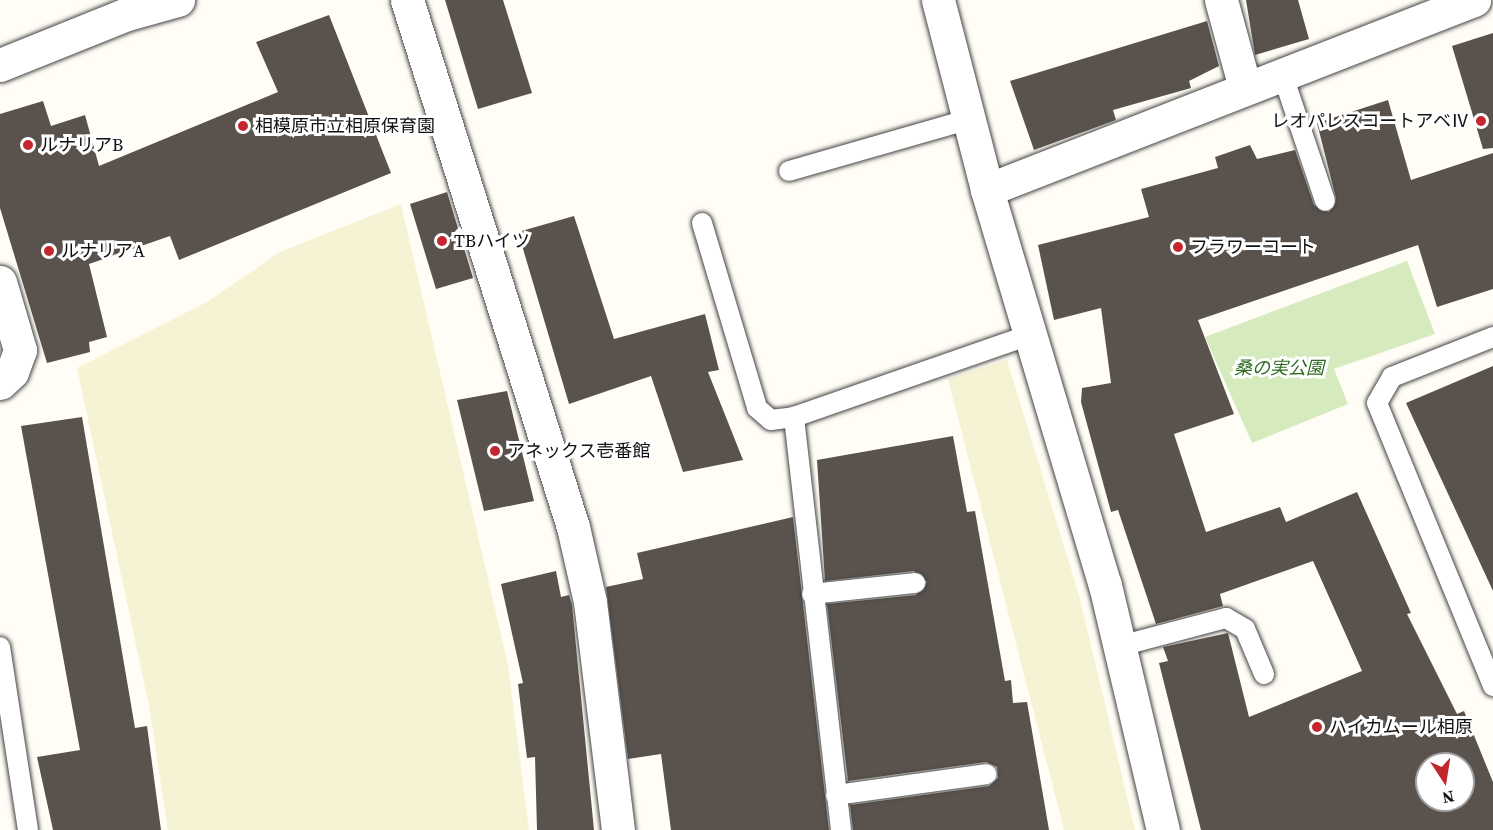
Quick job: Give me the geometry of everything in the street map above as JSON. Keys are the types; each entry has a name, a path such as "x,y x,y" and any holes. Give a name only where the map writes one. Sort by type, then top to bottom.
{"street":[{"path":"0,65 127,14 178,0"},
{"path":"407,0 573,527 590,602 618,830"},
{"path":"938,0 987,190 1120,646 1163,830"},
{"path":"1221,0 1245,88"},
{"path":"987,190 1474,0"},
{"path":"0,282 20,350 12,372 0,383"}],"lane":[{"path":"1282,73 1325,201"},
{"path":"789,171 969,119"},
{"path":"702,224 757,408 771,420 794,417 1030,334"},
{"path":"1493,338 1392,377 1377,403 1493,686"},
{"path":"794,417 812,594 841,830"},
{"path":"812,594 915,583"},
{"path":"1120,646 1226,618 1245,629 1264,674"},
{"path":"0,647 28,830"},
{"path":"836,795 987,774"}],"shaded area":[{"path":"401,204 508,665 529,830 168,830 149,706 77,368 207,302 280,252"},
{"path":"1007,360 1079,595 1135,830 1064,830 948,379"}],"green space":[{"name":"桑の実公園","path":"1407,261 1435,334 1334,369 1348,404 1252,443 1205,337"}],"building":[{"path":"445,0 503,0 532,93 478,109"},
{"path":"1246,0 1298,0 1309,39 1255,55"},
{"path":"329,15 391,173 179,260 170,236 89,264 107,337 89,342 90,352 47,363 0,208 0,114 43,101 51,126 85,115 99,166 278,92 256,42"},
{"path":"1207,21 1219,66 1189,81 1191,88 1113,110 1116,120 1034,150 1010,81"},
{"name":"レオパレスコートアベⅣ","path":"1493,33 1493,148 1483,149 1452,46"},
{"path":"1388,100 1411,180 1493,153 1493,289 1437,307 1418,245 1198,320 1234,414 1174,434 1206,532 1280,507 1286,522 1357,492 1411,613 1407,614 1457,714 1464,711 1493,782 1493,830 1201,830 1159,663 1168,661 1163,647 1228,633 1249,717 1362,671 1313,561 1220,594 1223,606 1156,624 1118,510 1111,512 1081,402 1082,388 1111,383 1101,308 1054,320 1038,245 1149,217 1141,189 1218,168 1215,157 1250,145 1257,159 1295,150 1314,205 1329,212 1336,198 1317,123"},
{"name":"TBハイツ","path":"447,192 473,278 436,289 410,204"},
{"path":"574,216 614,339 705,314 719,370 708,372 743,460 683,472 651,376 569,404 518,232"},
{"path":"1493,366 1493,591 1406,403"},
{"name":"アネックス壱番館","path":"507,391 534,501 484,511 457,400"},
{"path":"82,417 135,728 147,726 161,830 53,830 37,757 80,750 21,426"},
{"path":"953,436 967,512 975,511 1005,681 1011,680 1013,703 1027,702 1049,830 853,830 850,805 989,786 998,778 997,767 986,762 848,781 827,604 916,595 927,582 914,571 825,581 817,460"},
{"path":"793,517 829,830 671,830 661,754 628,759 606,587 643,579 637,553"},
{"path":"556,571 561,597 569,595 572,605 594,830 537,830 535,757 527,758 518,684 523,683 501,584"}],"place":[{"name":"レオパレスコートアベⅣ","path":"1481,121"},
{"name":"相模原市立相原保育園","path":"243,126"},
{"name":"ルナリアB","path":"28,145"},
{"name":"TBハイツ","path":"442,241"},
{"name":"フラワーコート","path":"1178,247"},
{"name":"ルナリアA","path":"49,251"},
{"name":"アネックス壱番館","path":"495,451"},
{"name":"ハイカムール相原","path":"1317,727"}]}
